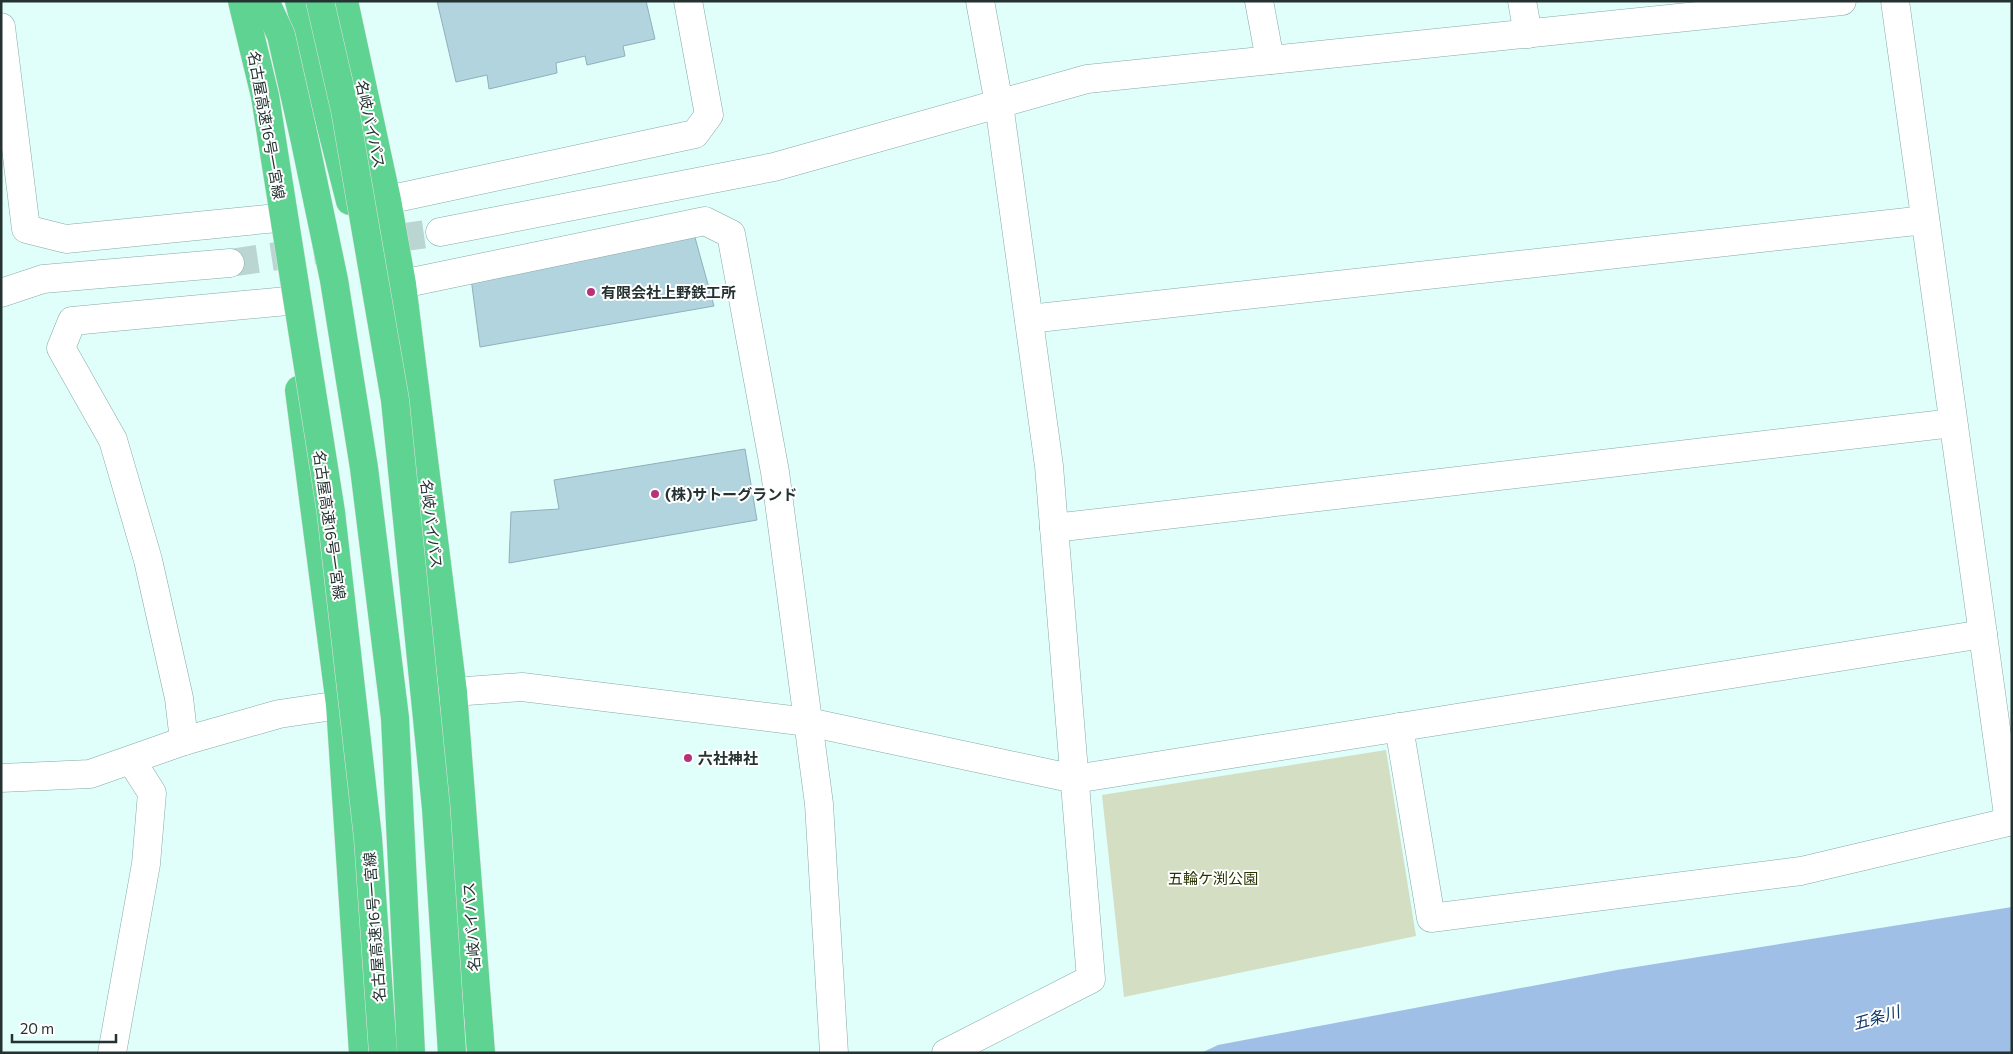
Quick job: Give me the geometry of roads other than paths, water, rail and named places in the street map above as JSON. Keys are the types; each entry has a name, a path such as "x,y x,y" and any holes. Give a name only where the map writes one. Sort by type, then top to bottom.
{"highway":[{"path":"234,1 246,50 277,218 340,705 363,1053"},
{"name":"名古屋高速16号一宮線","path":"242,1 265,96 330,512 368,838 383,1053"},
{"path":"265,1 281,35 304,136 334,280 364,468 395,718 411,1053"},
{"path":"299,1 356,228 391,440 446,630"},
{"path":"320,1 344,110 395,400 436,808 452,1053"},
{"name":"名岐バイパス","path":"344,1 387,200 402,284 453,692 481,1053"}],"street":[{"path":"387,200 696,134 709,115 688,1"},
{"path":"946,1053 1091,979 1049,466 999,104 980,1"},
{"path":"1259,1 1270,60"},
{"path":"1522,1 1528,34"},
{"path":"440,232 774,167 1087,79 1842,1"},
{"path":"1399,727 1431,918 1801,871 2010,821 1895,1"},
{"path":"1,27 8,137 26,229 66,239 277,218"},
{"path":"1029,319 1925,220"},
{"path":"402,284 705,221 731,234 775,472 819,804 834,1053"},
{"path":"1,293 43,279 230,263"},
{"path":"184,741 179,698 148,560 113,440 61,348 72,321 287,301"},
{"path":"1054,528 1954,423"},
{"path":"453,692 522,687 808,722 1075,779 1983,634"},
{"path":"1,778 90,774 184,741 280,714 340,705"},
{"path":"112,1053 146,864 152,793 131,760"}],"water":[{"name":"五条川","path":"2012,907 2012,1053 1201,1053 1218,1045 1617,970"}],"tunnel":[{"path":"230,263 440,232"}],"place":[{"name":"有限会社上野鉄工所","path":"591,292"},
{"name":"(株)サトーグランド","path":"655,494"},
{"name":"六社神社","path":"688,758"}],"park label":[{"name":"五輪ケ渕公園","path":"1213,878"}]}
